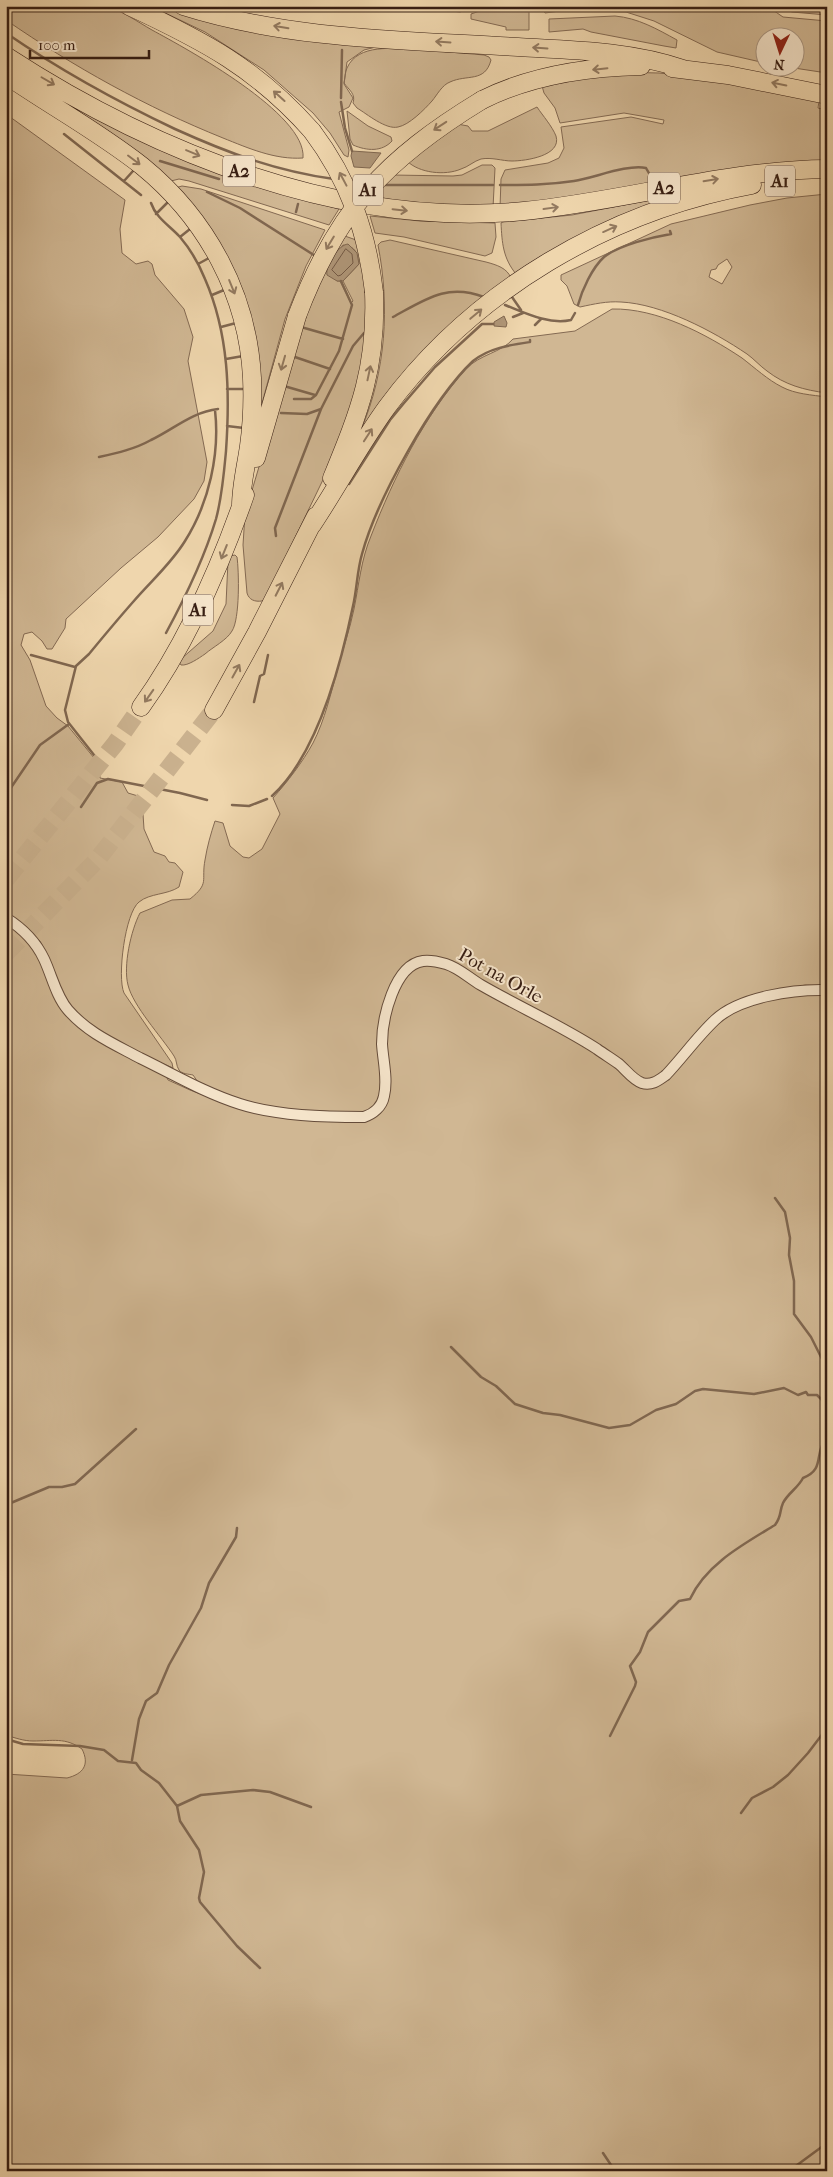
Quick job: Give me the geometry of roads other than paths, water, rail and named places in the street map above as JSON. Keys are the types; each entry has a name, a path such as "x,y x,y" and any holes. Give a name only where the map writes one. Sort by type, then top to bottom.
{"highway":[{"path":"129,6 187,34 242,66 280,96 312,130 335,165 354,202 367,244 374,292 375,336 366,385 348,439 312,525"},
{"path":"183,6 233,19 309,31 373,38 597,52 650,59 683,69"},
{"name":"A2","path":"6,56 71,94 129,124 207,159 274,183 315,195 377,207 438,213 498,213 584,203 749,174 827,169"},
{"name":"A1","path":"142,708 197,613 220,560 241,506 297,316 325,252 360,199 388,168 420,140 482,100 520,85 580,71 622,67 683,69 728,75 827,94"},
{"path":"6,76 94,132 142,166 174,195 196,222 212,246 232,285 239,304 245,325 251,365 251,429 242,477 241,506"},
{"name":"A1","path":"214,710 312,525 376,423 415,373 460,328 519,281 581,243 660,210 709,195 750,186 827,177"}],"street":[{"name":"Pot na Orle","path":"6,918 25,932 36,944 60,998 67,1009 88,1030 213,1094 242,1105 276,1112 364,1117 372,1114 380,1106 384,1098 382,1042 389,1001 395,986 404,972 412,965 422,961 445,964 458,969 481,984 596,1048 642,1083 649,1084 658,1081 666,1075 715,1020 737,1005 791,992 827,990"}],"water":[{"path":"352,151 381,153 370,168 354,167 351,156"},
{"path":"348,244 357,253 359,264 343,281 337,281 327,275 328,266 336,252"},
{"path":"504,316 507,323 506,327 494,326 494,322"}],"waterway":[{"path":"6,33 47,60 89,84 175,129 214,146 272,166 334,179"},
{"path":"341,98 342,50"},
{"path":"341,102 345,128 352,151"},
{"path":"64,134 141,195"},
{"path":"160,161 219,179"},
{"path":"500,185 564,182 638,167 646,168 650,175"},
{"path":"124,181 133,171"},
{"path":"349,181 366,183"},
{"path":"382,185 493,185"},
{"path":"207,192 240,208 317,257"},
{"path":"151,203 160,217 188,247 205,279 213,300 223,342 228,407 226,451 218,511 200,563 166,633"},
{"path":"156,214 167,203"},
{"path":"296,212 298,204"},
{"path":"180,237 190,229"},
{"path":"578,305 595,267 604,257 627,245 671,234 670,231"},
{"path":"198,264 209,258"},
{"path":"294,399 311,399 316,395 339,351 352,305 341,281"},
{"path":"212,295 224,290"},
{"path":"393,317 416,304 448,292 471,293 484,297"},
{"path":"512,297 521,310"},
{"path":"505,305 529,315 554,321 571,320 575,313"},
{"path":"513,317 523,313"},
{"path":"535,325 541,319"},
{"path":"221,327 236,323"},
{"path":"349,484 390,420 435,367 482,324 493,324"},
{"path":"301,327 343,339"},
{"path":"276,536 275,528 321,409 353,346 364,333"},
{"path":"272,796 288,778 302,757 325,707 342,654 359,567 369,532 393,479 408,452 440,400 473,361 493,350 530,342 530,340"},
{"path":"226,359 243,356"},
{"path":"292,356 330,369"},
{"path":"284,386 315,395"},
{"path":"227,389 246,389"},
{"path":"99,457 139,446 191,417 218,409"},
{"path":"281,413 307,414 321,409"},
{"path":"94,755 68,722 65,710 76,666 89,654 185,541 201,511 211,478 216,444 215,410"},
{"path":"227,426 244,428"},
{"path":"31,655 75,667"},
{"path":"254,702 260,676 264,674 268,655"},
{"path":"6,795 40,745 69,724"},
{"path":"81,807 97,783 108,779 207,800"},
{"path":"232,805 249,806 267,799"},
{"path":"775,1198 785,1212 790,1238 789,1255 794,1281 794,1314 811,1337 827,1369"},
{"path":"451,1347 481,1377 496,1386 515,1404 543,1413 560,1415 609,1428 630,1425 656,1410 676,1404 695,1391 703,1389 754,1394 784,1388 798,1395 806,1392 808,1395 817,1395 823,1401 827,1400"},
{"path":"6,1505 49,1487 75,1484 136,1429"},
{"path":"610,1736 635,1686 636,1682 630,1666 640,1652 648,1632 679,1601 690,1599 706,1575 716,1565 775,1525 779,1519 785,1499 803,1478 810,1474 817,1466 821,1449 827,1436"},
{"path":"132,1760 139,1719 146,1701 157,1693 169,1665 201,1608 209,1583 236,1537 237,1528"},
{"path":"741,1813 752,1798 773,1787 788,1775 827,1728"},
{"path":"6,1739 23,1744 80,1746 104,1750 118,1761 136,1763 141,1770 159,1783 177,1806 180,1821 199,1850 204,1872 199,1898 200,1902 237,1946 260,1968"},
{"path":"177,1806 201,1795 253,1790 270,1792 311,1807"},
{"path":"789,2171 827,2143"},
{"path":"603,2153 615,2171"}],"tunnel":[{"path":"6,879 115,744 141,707"},
{"path":"6,953 97,860 214,710"}]}
